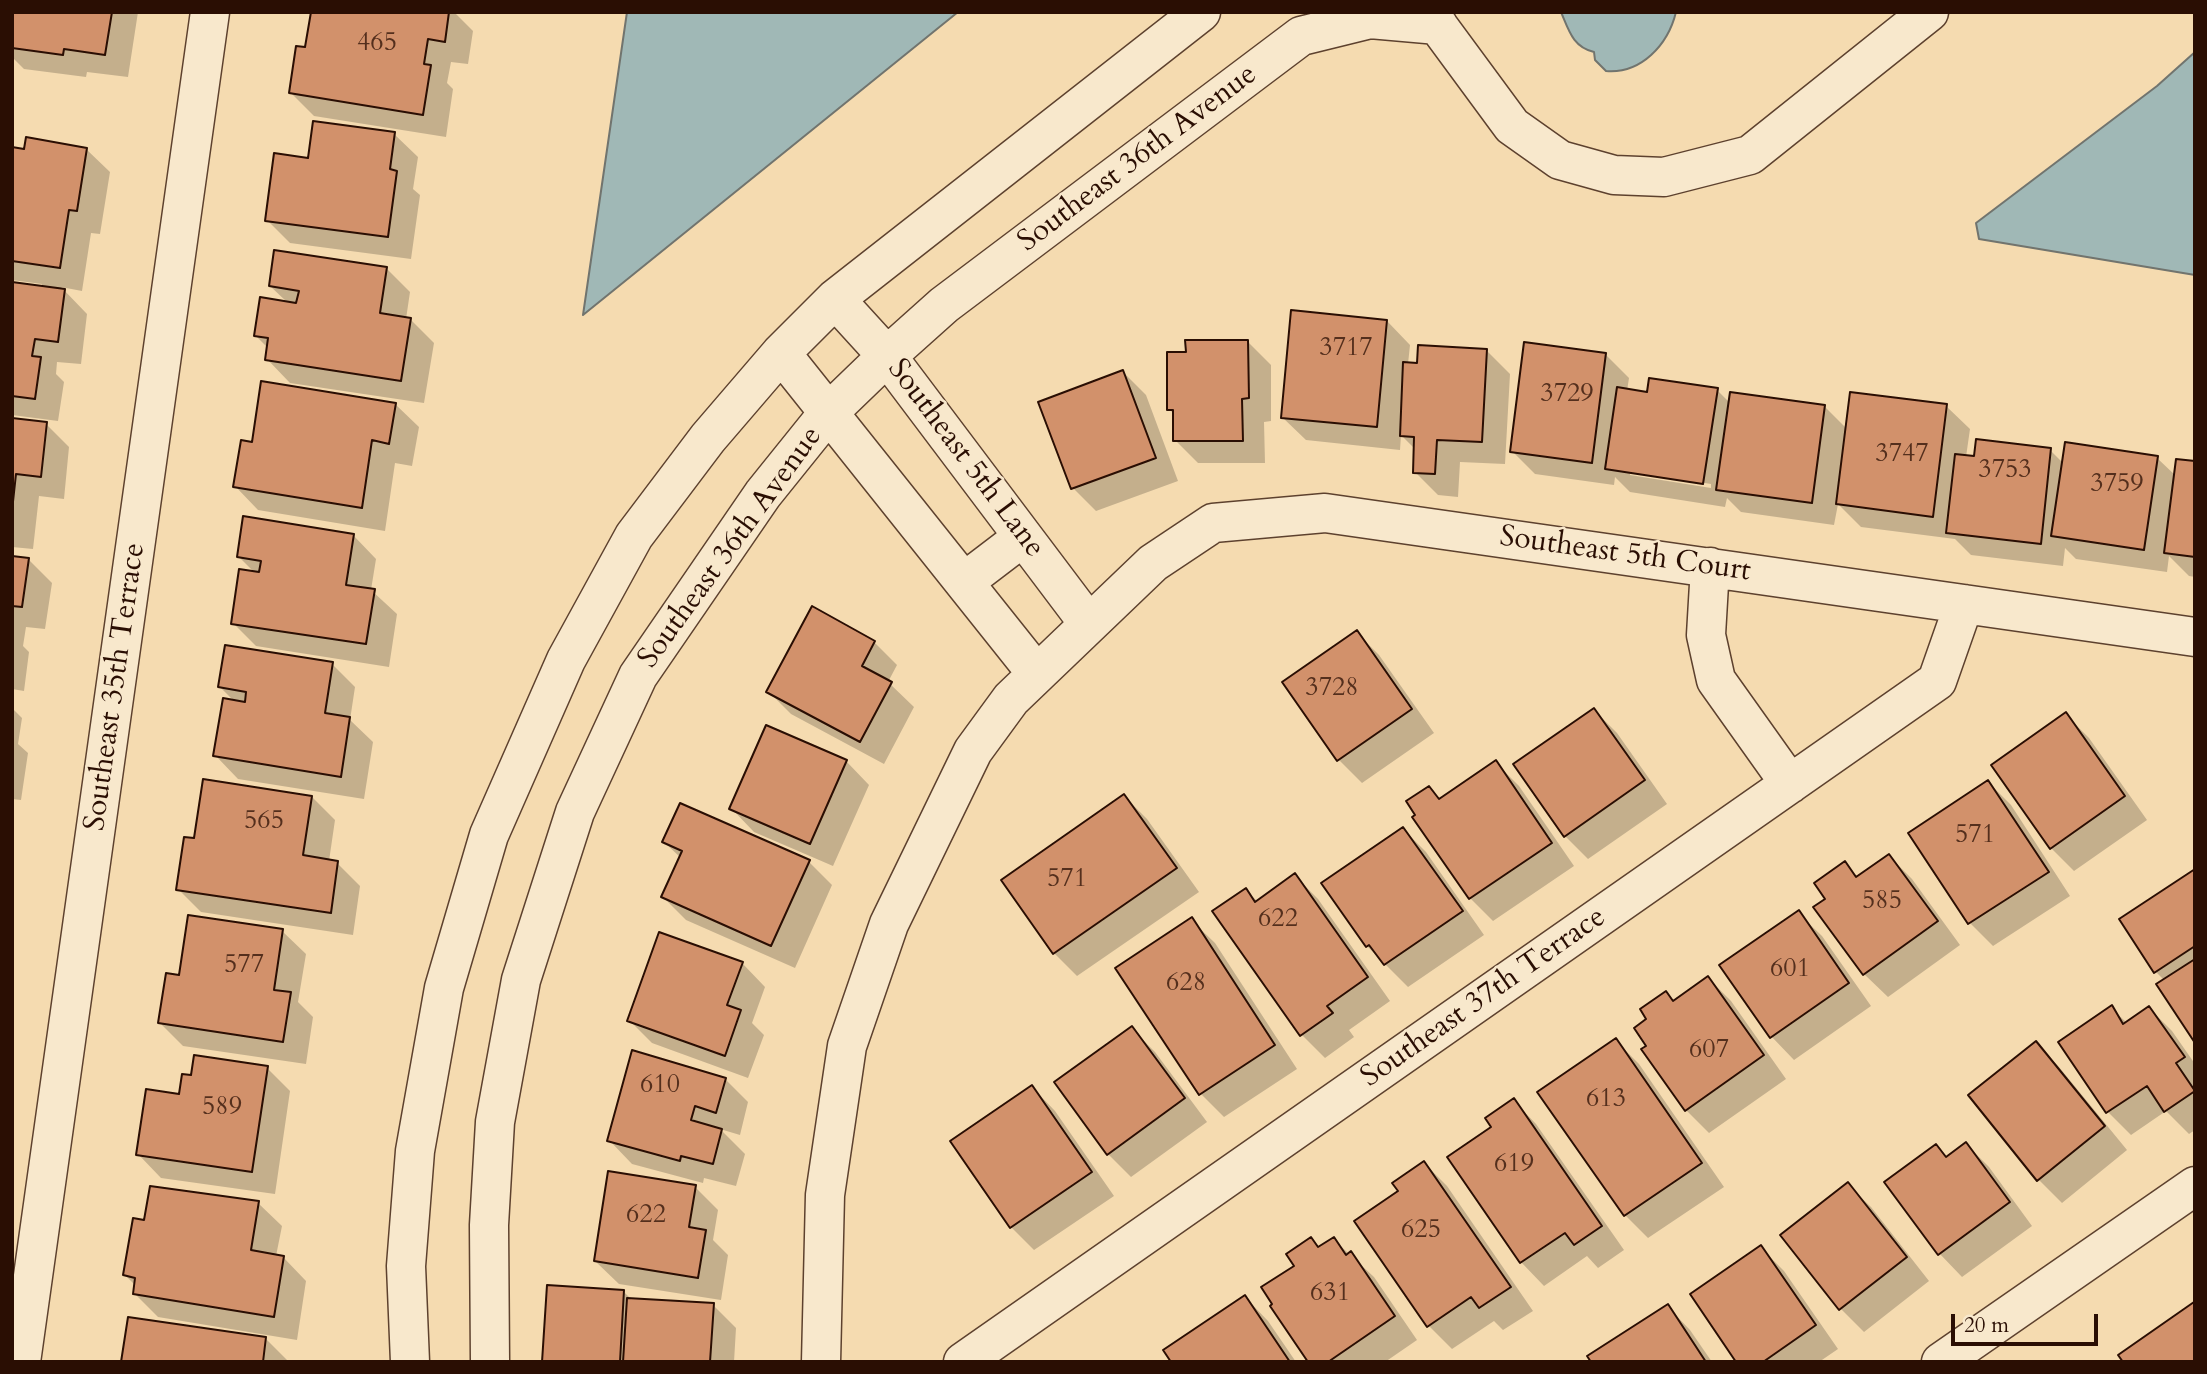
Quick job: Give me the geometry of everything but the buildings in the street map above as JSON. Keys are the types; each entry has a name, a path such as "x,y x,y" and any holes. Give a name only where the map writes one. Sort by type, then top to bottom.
{"street":[{"name":"Southeast 35th Terrace","path":"21,1362 210,12"},
{"path":"410,1362 406,1266 415,1151 444,988 489,835 566,660 634,536 708,438 781,353 835,299 1201,12"},
{"path":"1433,19 1512,126 1560,160 1614,175 1664,177 1750,155 1929,12"},
{"name":"Southeast 36th Avenue","path":"490,1362 489,1225 495,1122 521,980 575,812 638,676 763,494 829,412 944,305 1301,36 1370,19 1433,19"},
{"name":"Southeast 5th Lane","path":"835,299 887,356 1089,624"},
{"path":"781,353 1037,674"},
{"name":"Southeast 5th Court","path":"821,1362 825,1195 847,1046 889,924 974,751 1011,699 1153,563 1213,523 1325,513 2195,637"},
{"path":"964,582 1023,537"},
{"path":"1710,567 1706,635 1716,680 1790,783"},
{"name":"Southeast 37th Terrace","path":"963,1362 1937,681 1964,604"},
{"path":"1941,1362 2195,1185"}],"water":[{"path":"627,12 958,12 583,315"},
{"path":"1561,12 1676,12 1667,36 1651,55 1631,68 1606,71 1595,60 1594,52 1576,42"},
{"path":"2195,52 2195,275 1979,239 1976,223 2157,86"}]}
